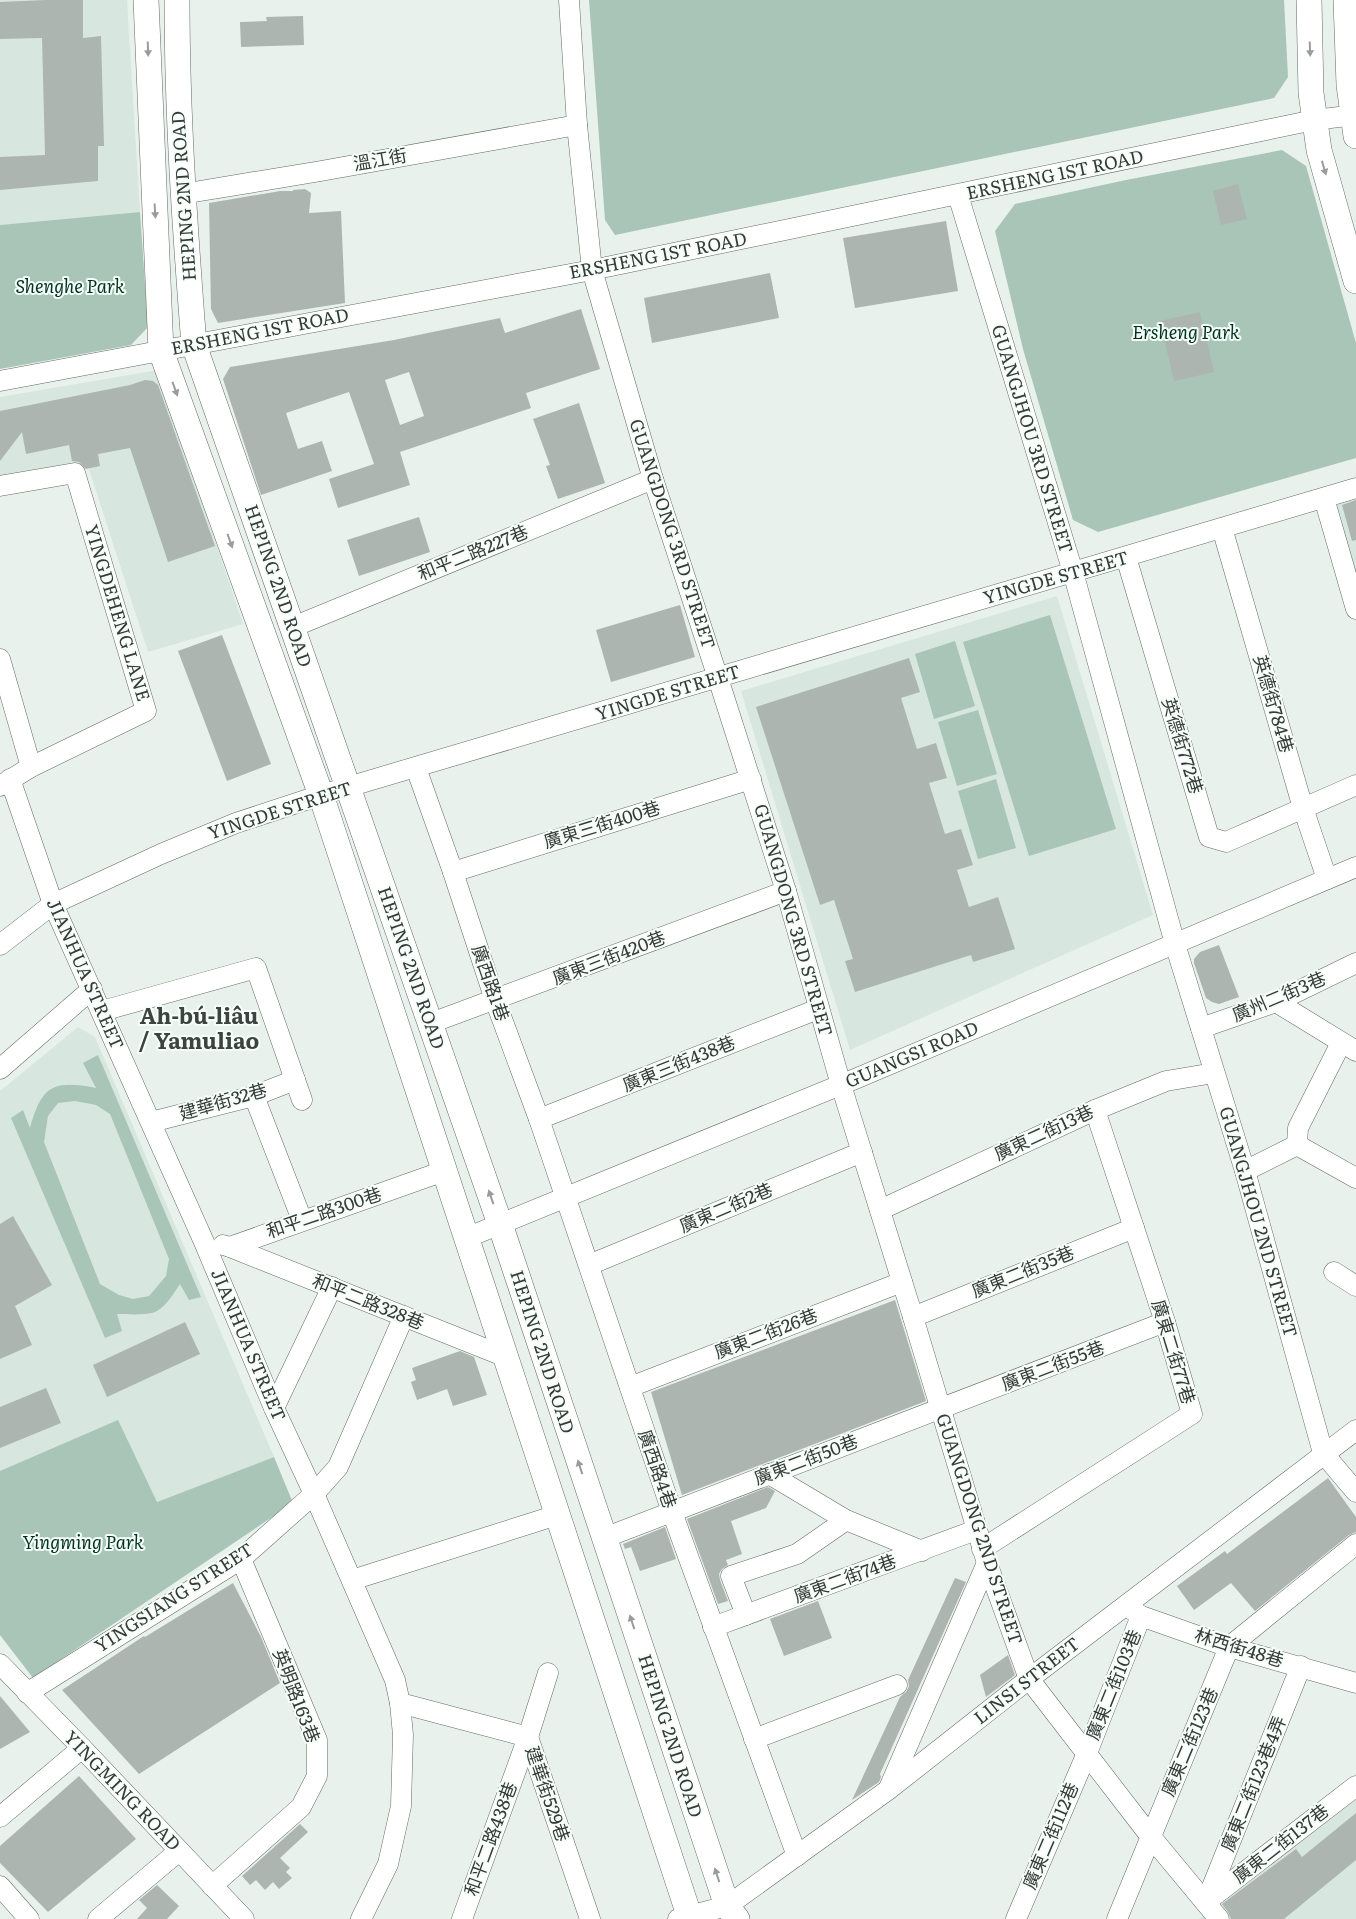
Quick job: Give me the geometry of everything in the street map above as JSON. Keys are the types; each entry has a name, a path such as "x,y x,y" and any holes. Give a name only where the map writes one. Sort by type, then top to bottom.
{"street":[{"name":"HEPING 2ND ROAD","path":"146,0 161,351 321,796 506,1357 687,1918"},
{"name":"HEPING 2ND ROAD","path":"177,0 177,78 182,194 194,345 500,1224 604,1538 732,1913"},
{"name":"GUANGDONG 3RD STREET","path":"569,0 577,124 592,270 653,479 786,891 841,1085"},
{"path":"1309,0 1311,93 1319,150 1356,281"},
{"path":"1346,0 1355,122"},
{"path":"149,79 177,78"},
{"name":"ERSHENG 1ST ROAD","path":"0,381 592,270 1314,120 1355,122"},
{"name":"溫江街","path":"182,194 321,171 577,124"},
{"name":"GUANGJHOU 3RD STREET","path":"958,195 1073,572 1175,944"},
{"name":"YINGDEHENG LANE","path":"0,486 75,473 146,711 32,767 5,783"},
{"name":"和平二路227巷","path":"293,627 653,479"},
{"name":"YINGDE STREET","path":"0,946 53,904 161,854 236,823 321,796 1356,488"},
{"path":"1324,498 1356,609"},
{"name":"英德街784巷","path":"1222,528 1303,808 1327,879"},
{"name":"英德街772巷","path":"1126,557 1209,837 1226,842 1303,808"},
{"path":"0,659 32,767"},
{"name":"廣西路1巷","path":"416,768 453,872 495,1000 566,1197"},
{"name":"廣東三街400巷","path":"453,872 751,779"},
{"name":"JIANHUA STREET","path":"5,783 53,904 204,1242 274,1408 314,1494 395,1680 400,1703 403,1735 401,1806 388,1864 361,1919"},
{"path":"1303,808 1356,785"},
{"name":"GUANGSI ROAD","path":"466,1238 841,1085 1356,867"},
{"name":"廣東三街420巷","path":"431,1023 786,891"},
{"name":"GUANGJHOU 2ND STREET","path":"1175,944 1245,1171 1323,1453 1356,1492"},
{"name":"廣州二街3巷","path":"1200,1028 1276,1002 1356,963"},
{"path":"102,1011 256,968 302,1100"},
{"path":"0,1069 92,989"},
{"path":"1276,1002 1348,1047 1298,1128 1297,1145"},
{"name":"廣東三街438巷","path":"539,1119 818,1008"},
{"name":"廣東二街13巷","path":"880,1210 1095,1110 1166,1081 1214,1073"},
{"name":"建華街32巷","path":"151,1122 254,1096 295,1080"},
{"name":"GUANGDONG 2ND STREET","path":"841,1085 913,1316 976,1530 1029,1680 1151,1837 1219,1919"},
{"path":"254,1096 302,1220"},
{"name":"廣東二街77巷","path":"985,1556 1192,1414 1095,1110"},
{"path":"1245,1171 1297,1145"},
{"path":"1297,1145 1356,1178"},
{"name":"廣東二街2巷","path":"590,1265 862,1152"},
{"name":"和平二路300巷","path":"230,1247 444,1171"},
{"name":"廣西路4巷","path":"566,1197 672,1512 797,1856"},
{"name":"廣東二街35巷","path":"913,1316 1134,1228"},
{"path":"204,1242 230,1247"},
{"name":"和平二路328巷","path":"230,1247 506,1357"},
{"path":"1334,1272 1356,1286"},
{"name":"廣東二街26巷","path":"630,1387 902,1282"},
{"path":"274,1408 332,1287"},
{"name":"YINGSIANG STREET","path":"28,1693 241,1559 314,1494 338,1467 404,1316"},
{"name":"廣東二街55巷","path":"941,1409 1164,1322"},
{"name":"廣東二街50巷","path":"604,1538 941,1409"},
{"name":"LINSI STREET","path":"687,1918 732,1913 797,1856 888,1790 1029,1680 1133,1611 1323,1453 1356,1430"},
{"path":"769,1474 846,1520 922,1551"},
{"path":"352,1580 557,1515"},
{"path":"746,1615 731,1576 797,1554 846,1520"},
{"name":"廣東二街74巷","path":"713,1627 976,1530"},
{"path":"1229,1647 1356,1544"},
{"path":"888,1790 985,1556"},
{"name":"英明路163巷","path":"212,1886 301,1807 317,1776 317,1740 241,1559"},
{"name":"林西街48巷","path":"1133,1611 1229,1647 1356,1683"},
{"name":"廣東二街103巷","path":"1087,1753 1133,1611"},
{"name":"廣東二街123巷","path":"1117,1919 1229,1647"},
{"name":"YINGMING ROAD","path":"0,1665 82,1748 244,1919"},
{"name":"廣東二街123巷4弄","path":"1206,1902 1301,1666"},
{"name":"和平二路438巷","path":"462,1919 528,1737 548,1673"},
{"path":"754,1739 897,1685"},
{"name":"建華街529巷","path":"400,1703 528,1737 590,1919"},
{"path":"0,1817 82,1748"},
{"name":"廣東二街112巷","path":"1016,1919 1087,1753"},
{"name":"廣東二街137巷","path":"1206,1902 1356,1786"},
{"path":"98,1919 179,1851"},
{"path":"0,1886 30,1919"}],"shaded area":[{"path":"0,0 127,0 140,212 0,225"},
{"path":"158,370 243,624 148,652 87,463 0,480 0,397"},
{"path":"1356,498 1356,580 1335,504"},
{"path":"1057,596 1153,915 850,1050 741,691"},
{"path":"78,1027 95,1037 274,1457 157,1502 0,1471 0,1091"},
{"path":"1356,1796 1356,1919 1199,1919"}],"green space":[{"path":"589,0 1284,0 1288,77 1274,98 615,235 605,220"},
{"name":"Ersheng Park","path":"1282,150 1306,166 1356,343 1356,458 1098,532 1073,520 1023,349 995,231 1015,204 1126,180"},
{"name":"Shenghe Park","path":"140,212 148,327 131,345 0,369 0,225"},
{"path":"1050,615 1116,829 1029,856 963,642"},
{"path":"955,641 975,706 934,719 915,654"},
{"path":"978,710 997,774 957,786 938,722"},
{"path":"996,779 1016,848 978,859 958,791"},
{"path":"98,1055 201,1297 189,1300 180,1284 167,1303 153,1313 117,1314 122,1331 105,1338 11,1118 23,1110 30,1128 39,1102 51,1089 69,1085 96,1088 83,1063","holes":["75,1101 96,1105 110,1114 169,1259 166,1276 149,1296 133,1299 119,1295 100,1284 44,1142 48,1116 58,1103"]},
{"name":"Yingming Park","path":"118,1420 157,1502 274,1457 293,1503 33,1678 0,1635 0,1471"}],"building":[{"path":"83,0 83,38 101,36 104,146 98,146 98,181 0,190 0,157 45,155 42,38 0,39 0,2"},
{"path":"303,16 304,45 241,47 240,22 267,21 266,17"},
{"path":"1238,184 1247,219 1221,225 1213,191"},
{"path":"305,189 311,193 309,213 341,211 345,303 218,323 211,309 209,203 280,191"},
{"path":"946,221 958,291 855,308 843,238"},
{"path":"770,273 779,318 652,343 644,298"},
{"path":"581,309 600,369 526,393 531,408 400,452 410,485 338,508 329,479 374,464 349,392 286,413 298,449 322,441 332,471 261,495 223,379 230,367 394,340 500,318 505,333","holes":["409,372 424,416 400,425 385,380"]},
{"path":"1200,312 1214,372 1174,381 1160,321"},
{"path":"145,380 153,381 158,385 215,546 168,562 130,448 98,454 100,466 86,469 79,462 72,461 69,445 26,454 22,432 0,461 0,411 130,385"},
{"path":"579,403 605,483 558,499 546,466 550,465 533,419"},
{"path":"1356,500 1356,540 1352,541 1342,505"},
{"path":"419,517 430,552 359,576 347,540"},
{"path":"680,605 695,657 611,682 596,630"},
{"path":"222,635 271,764 227,781 178,651"},
{"path":"909,658 920,692 901,698 917,749 936,743 947,778 929,783 945,834 961,829 973,865 957,870 969,907 998,897 1015,949 973,962 971,955 855,992 845,961 853,959 834,900 820,905 756,707"},
{"path":"1219,945 1239,997 1219,1004 1206,998 1194,959 1200,952"},
{"path":"13,1216 52,1285 15,1306 32,1345 0,1359 0,1224"},
{"path":"895,1300 926,1401 682,1495 651,1392"},
{"path":"185,1322 200,1354 107,1397 93,1365"},
{"path":"460,1351 474,1357 487,1395 453,1406 447,1389 417,1400 411,1382 416,1380 412,1368"},
{"path":"46,1388 61,1423 0,1448 0,1407"},
{"path":"1328,1478 1356,1517 1356,1532 1349,1535 1255,1611 1231,1583 1194,1610 1177,1586 1225,1551 1227,1554"},
{"path":"768,1487 775,1491 766,1508 731,1521 742,1554 726,1560 728,1565 719,1574 728,1601 718,1604 687,1519"},
{"path":"665,1527 676,1559 640,1571 631,1547 625,1549 623,1544"},
{"path":"955,1578 966,1582 880,1774 879,1782 852,1800 900,1697 909,1686 908,1680"},
{"path":"233,1583 261,1637 280,1683 139,1774 62,1690 144,1636"},
{"path":"818,1601 832,1638 784,1656 770,1619"},
{"path":"1008,1655 1015,1675 986,1697 980,1675"},
{"path":"0,1696 30,1732 0,1749"},
{"path":"79,1776 136,1839 48,1912 0,1863 0,1846"},
{"path":"1356,1813 1356,1860 1284,1919 1231,1919 1222,1904 1296,1849 1302,1857"},
{"path":"300,1824 308,1832 280,1858 290,1868 286,1872 292,1878 279,1889 273,1882 265,1890 256,1880 250,1885 242,1876"},
{"path":"157,1885 179,1906 167,1919 137,1919 147,1908 139,1900"}],"district":[{"name":"Ah-bú-liâu / Yamuliao","path":"199,1028"}]}
